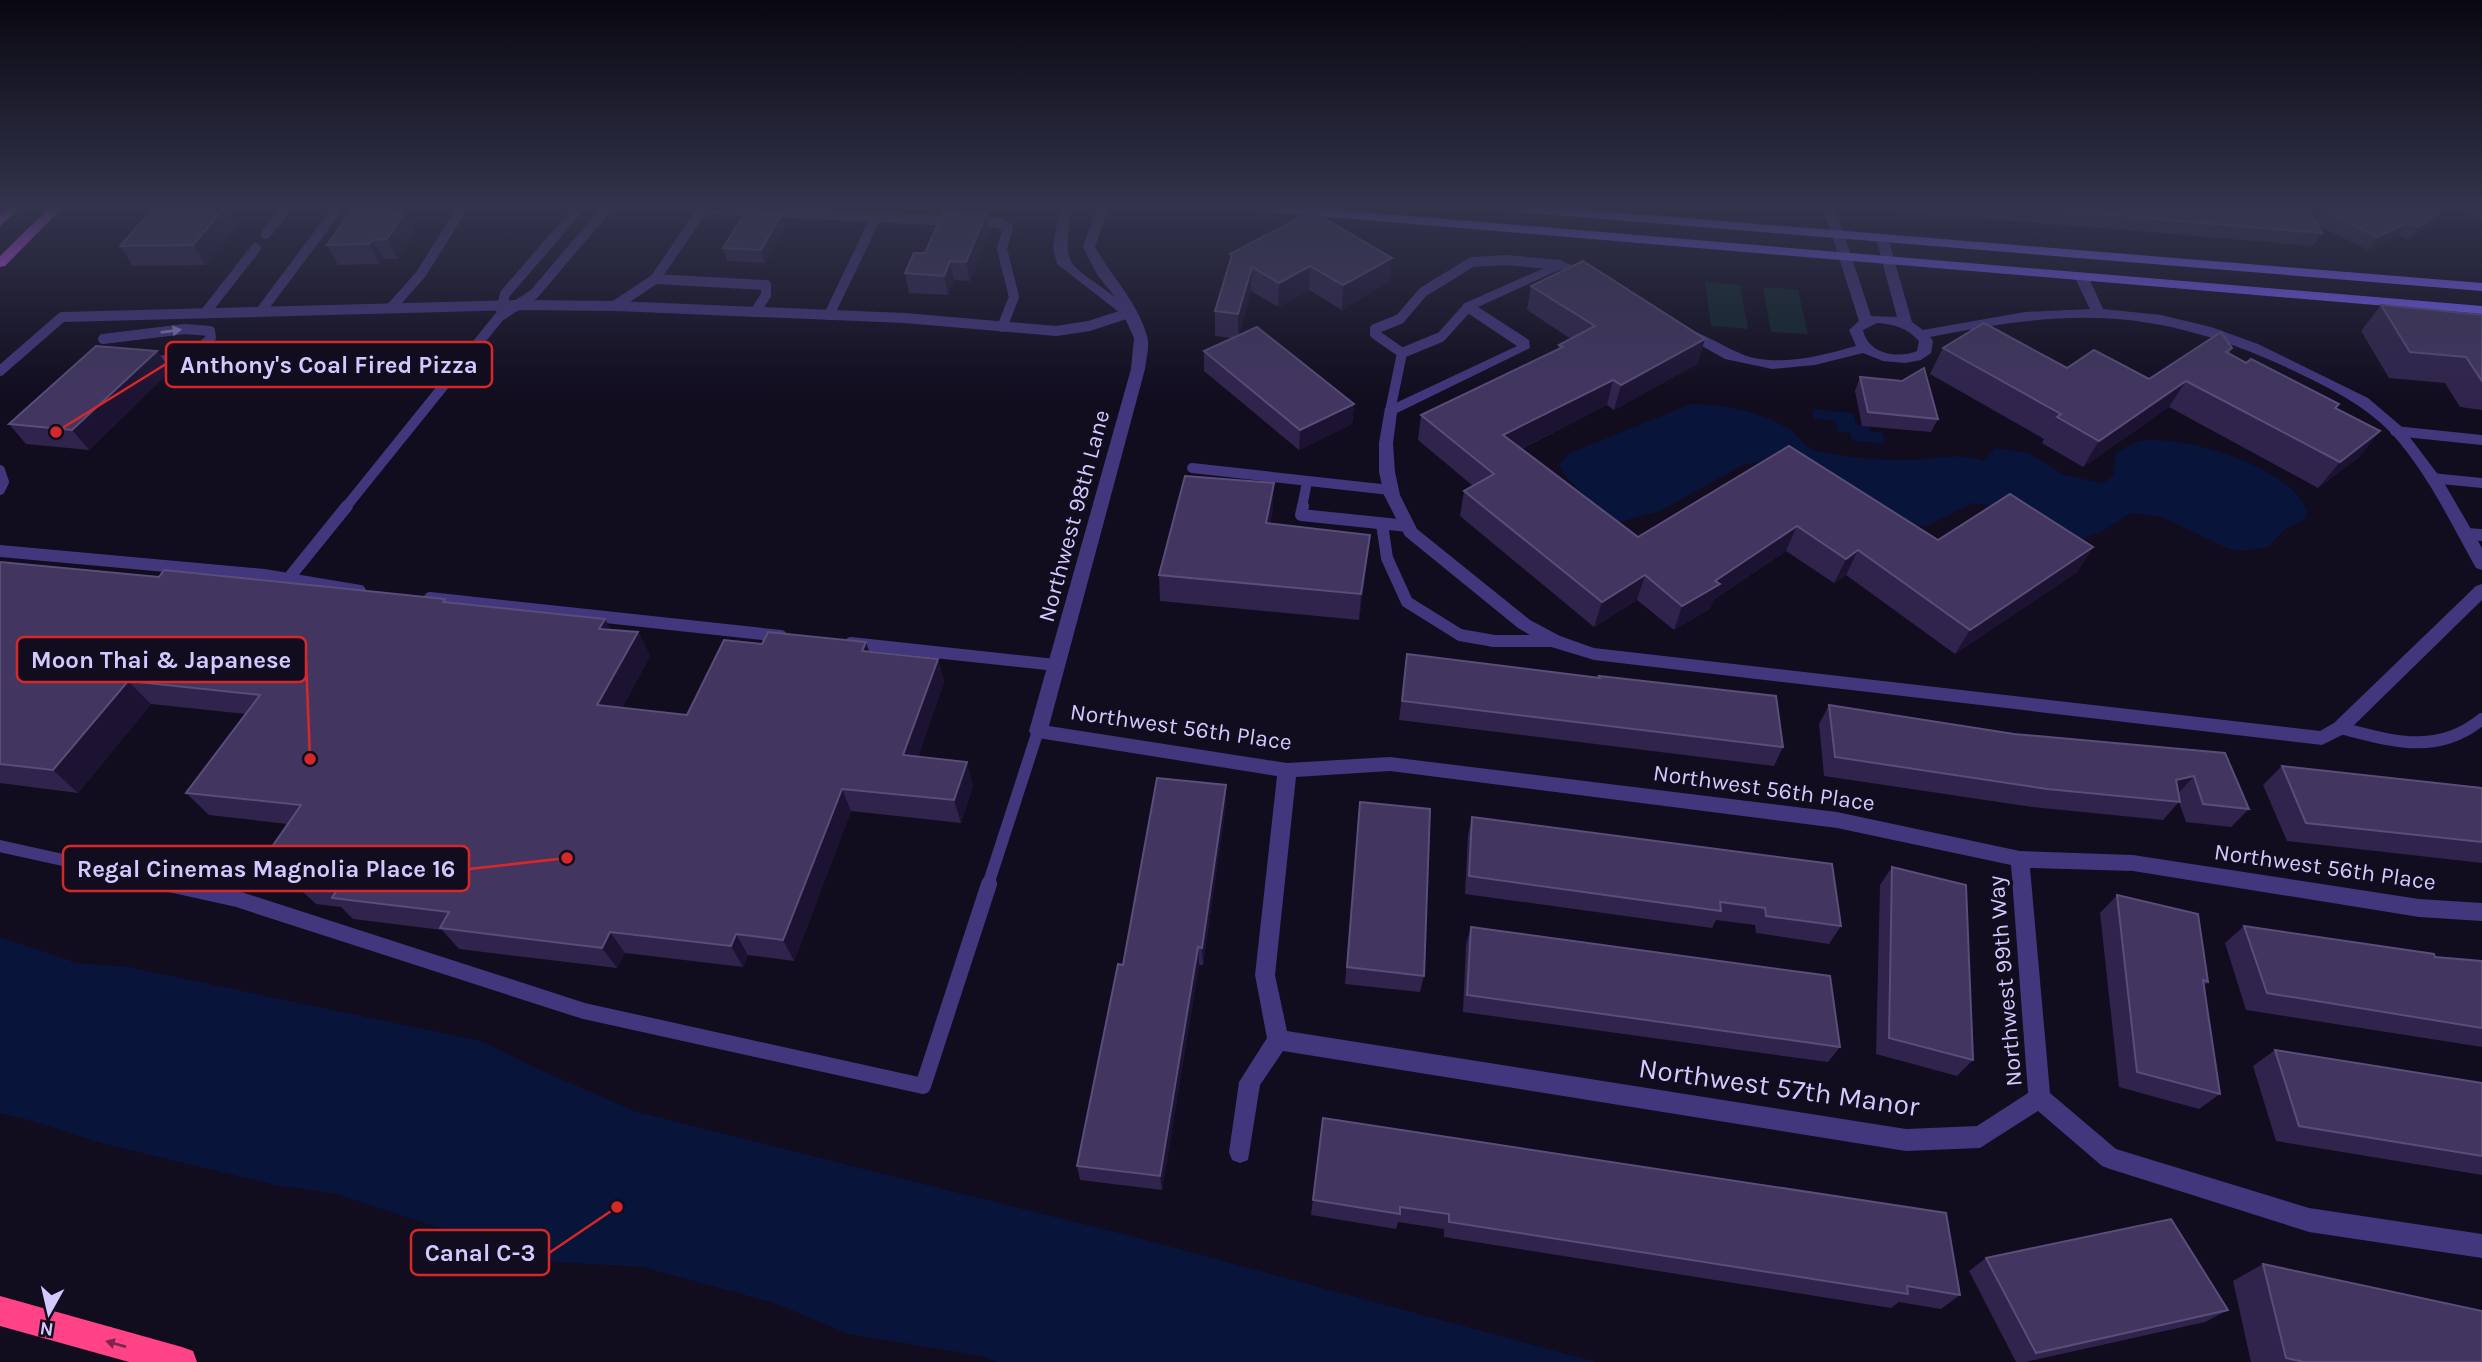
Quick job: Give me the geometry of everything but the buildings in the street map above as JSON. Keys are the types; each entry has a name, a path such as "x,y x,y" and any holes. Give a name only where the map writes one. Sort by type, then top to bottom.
{"highway":[{"path":"0,1311 182,1362"}],"street":[{"path":"1072,271 1129,313"},
{"name":"Northwest 98th Lane","path":"1038,731 1138,369 1141,338 1120,292 1102,271"},
{"path":"1468,307 1548,271"},
{"path":"1579,271 1609,279"},
{"path":"1849,271 1866,321"},
{"path":"1892,271 1906,324"},
{"path":"2016,271 2482,310"},
{"path":"2281,271 2482,287"},
{"path":"2081,276 2097,310"},
{"path":"1468,307 1524,344 1523,348 1390,411 1386,443 1390,490 1408,526 1464,576 1524,624 1554,641 1594,654 2322,738 2340,728 2482,590"},
{"path":"1922,334 2017,316 2097,310 2172,320 2230,337 2276,356 2352,394 2381,414 2474,534 2482,564"},
{"path":"1885,319 1906,324 1922,334 1927,347 1917,357 1897,360 1874,354 1859,342 1856,330 1866,321 1885,319"},
{"path":"1674,323 1706,345 1734,359 1757,365 1784,366 1805,363 1865,348"},
{"name":"Northwest 56th Place","path":"1038,731 1287,770 1390,764 1838,820 2020,859 2133,863 2418,908 2482,912"},
{"path":"1240,1152 1250,1083 1278,1040 1265,975 1287,770"},
{"name":"Northwest 99th Way","path":"2020,859 2039,1098"},
{"name":"Northwest 57th Manor","path":"1278,1040 1906,1140 1980,1137 2039,1098"},
{"path":"2039,1098 2110,1158 2309,1220 2482,1246"}],"lane":[{"path":"205,313 238,271"},
{"path":"261,312 292,271"},
{"path":"391,308 423,271"},
{"path":"499,317 505,294 525,271"},
{"path":"288,579 499,317 534,294 554,271"},
{"path":"616,306 656,279 662,271"},
{"path":"829,315 850,271"},
{"path":"1002,327 1014,297 1007,271"},
{"path":"1402,353 1375,334 1375,329 1400,319 1423,292 1456,271"},
{"path":"656,279 766,285 766,295 755,311"},
{"path":"0,371 62,317 518,304 755,311 1070,330 1129,313"},
{"path":"1402,353 1441,337 1468,307"},
{"path":"103,339 185,329 210,331 211,338 194,355 163,362 138,359"},
{"path":"1390,411 1402,353"},
{"path":"2395,431 2482,440"},
{"path":"1192,468 1390,490"},
{"path":"0,470 4,482 0,490"},
{"path":"2431,478 2482,483"},
{"path":"1307,482 1301,515 1408,526"},
{"path":"1382,523 1387,558 1407,601 1460,635 1494,641 1554,641"},
{"path":"0,551 288,579 368,592"},
{"path":"419,597 795,637"},
{"path":"833,641 1056,665"},
{"path":"2340,728 2403,743 2439,742 2470,732 2482,719"},
{"path":"0,846 237,899 584,1011 922,1086 1038,731"}],"green space":[{"path":"1705,282 1740,285 1748,329 1711,326"},
{"path":"1763,287 1798,290 1808,334 1771,332"}],"water":[{"path":"1691,404 1729,407 1767,418 1789,429 1809,447 1828,453 1914,460 1954,456 1984,461 1995,448 2029,453 2064,475 2103,483 2113,476 2116,453 2138,442 2164,440 2211,450 2261,468 2297,495 2307,511 2305,519 2285,529 2268,547 2239,551 2227,548 2162,517 2131,513 2103,531 2081,539 2059,539 1988,505 1973,503 1927,526 1909,524 1773,459 1743,465 1660,511 1624,521 1610,521 1564,474 1559,465 1570,453"},
{"path":"1812,409 1853,413 1856,424 1868,425 1870,431 1883,433 1885,444 1852,440 1850,433 1838,432 1836,421 1814,419"},
{"path":"0,937 77,963 128,967 481,1041 637,1112 1131,1236 1596,1362 997,1362 982,1356 849,1334 774,1303 642,1267 540,1261 336,1194 275,1185 101,1143 0,1113"}],"place":[{"name":"Anthony's Coal Fired Pizza","path":"56,432"},
{"name":"Moon Thai & Japanese","path":"310,759"},
{"name":"Regal Cinemas Magnolia Place 16","path":"567,858"},
{"name":"Canal C-3","path":"617,1207"}]}
